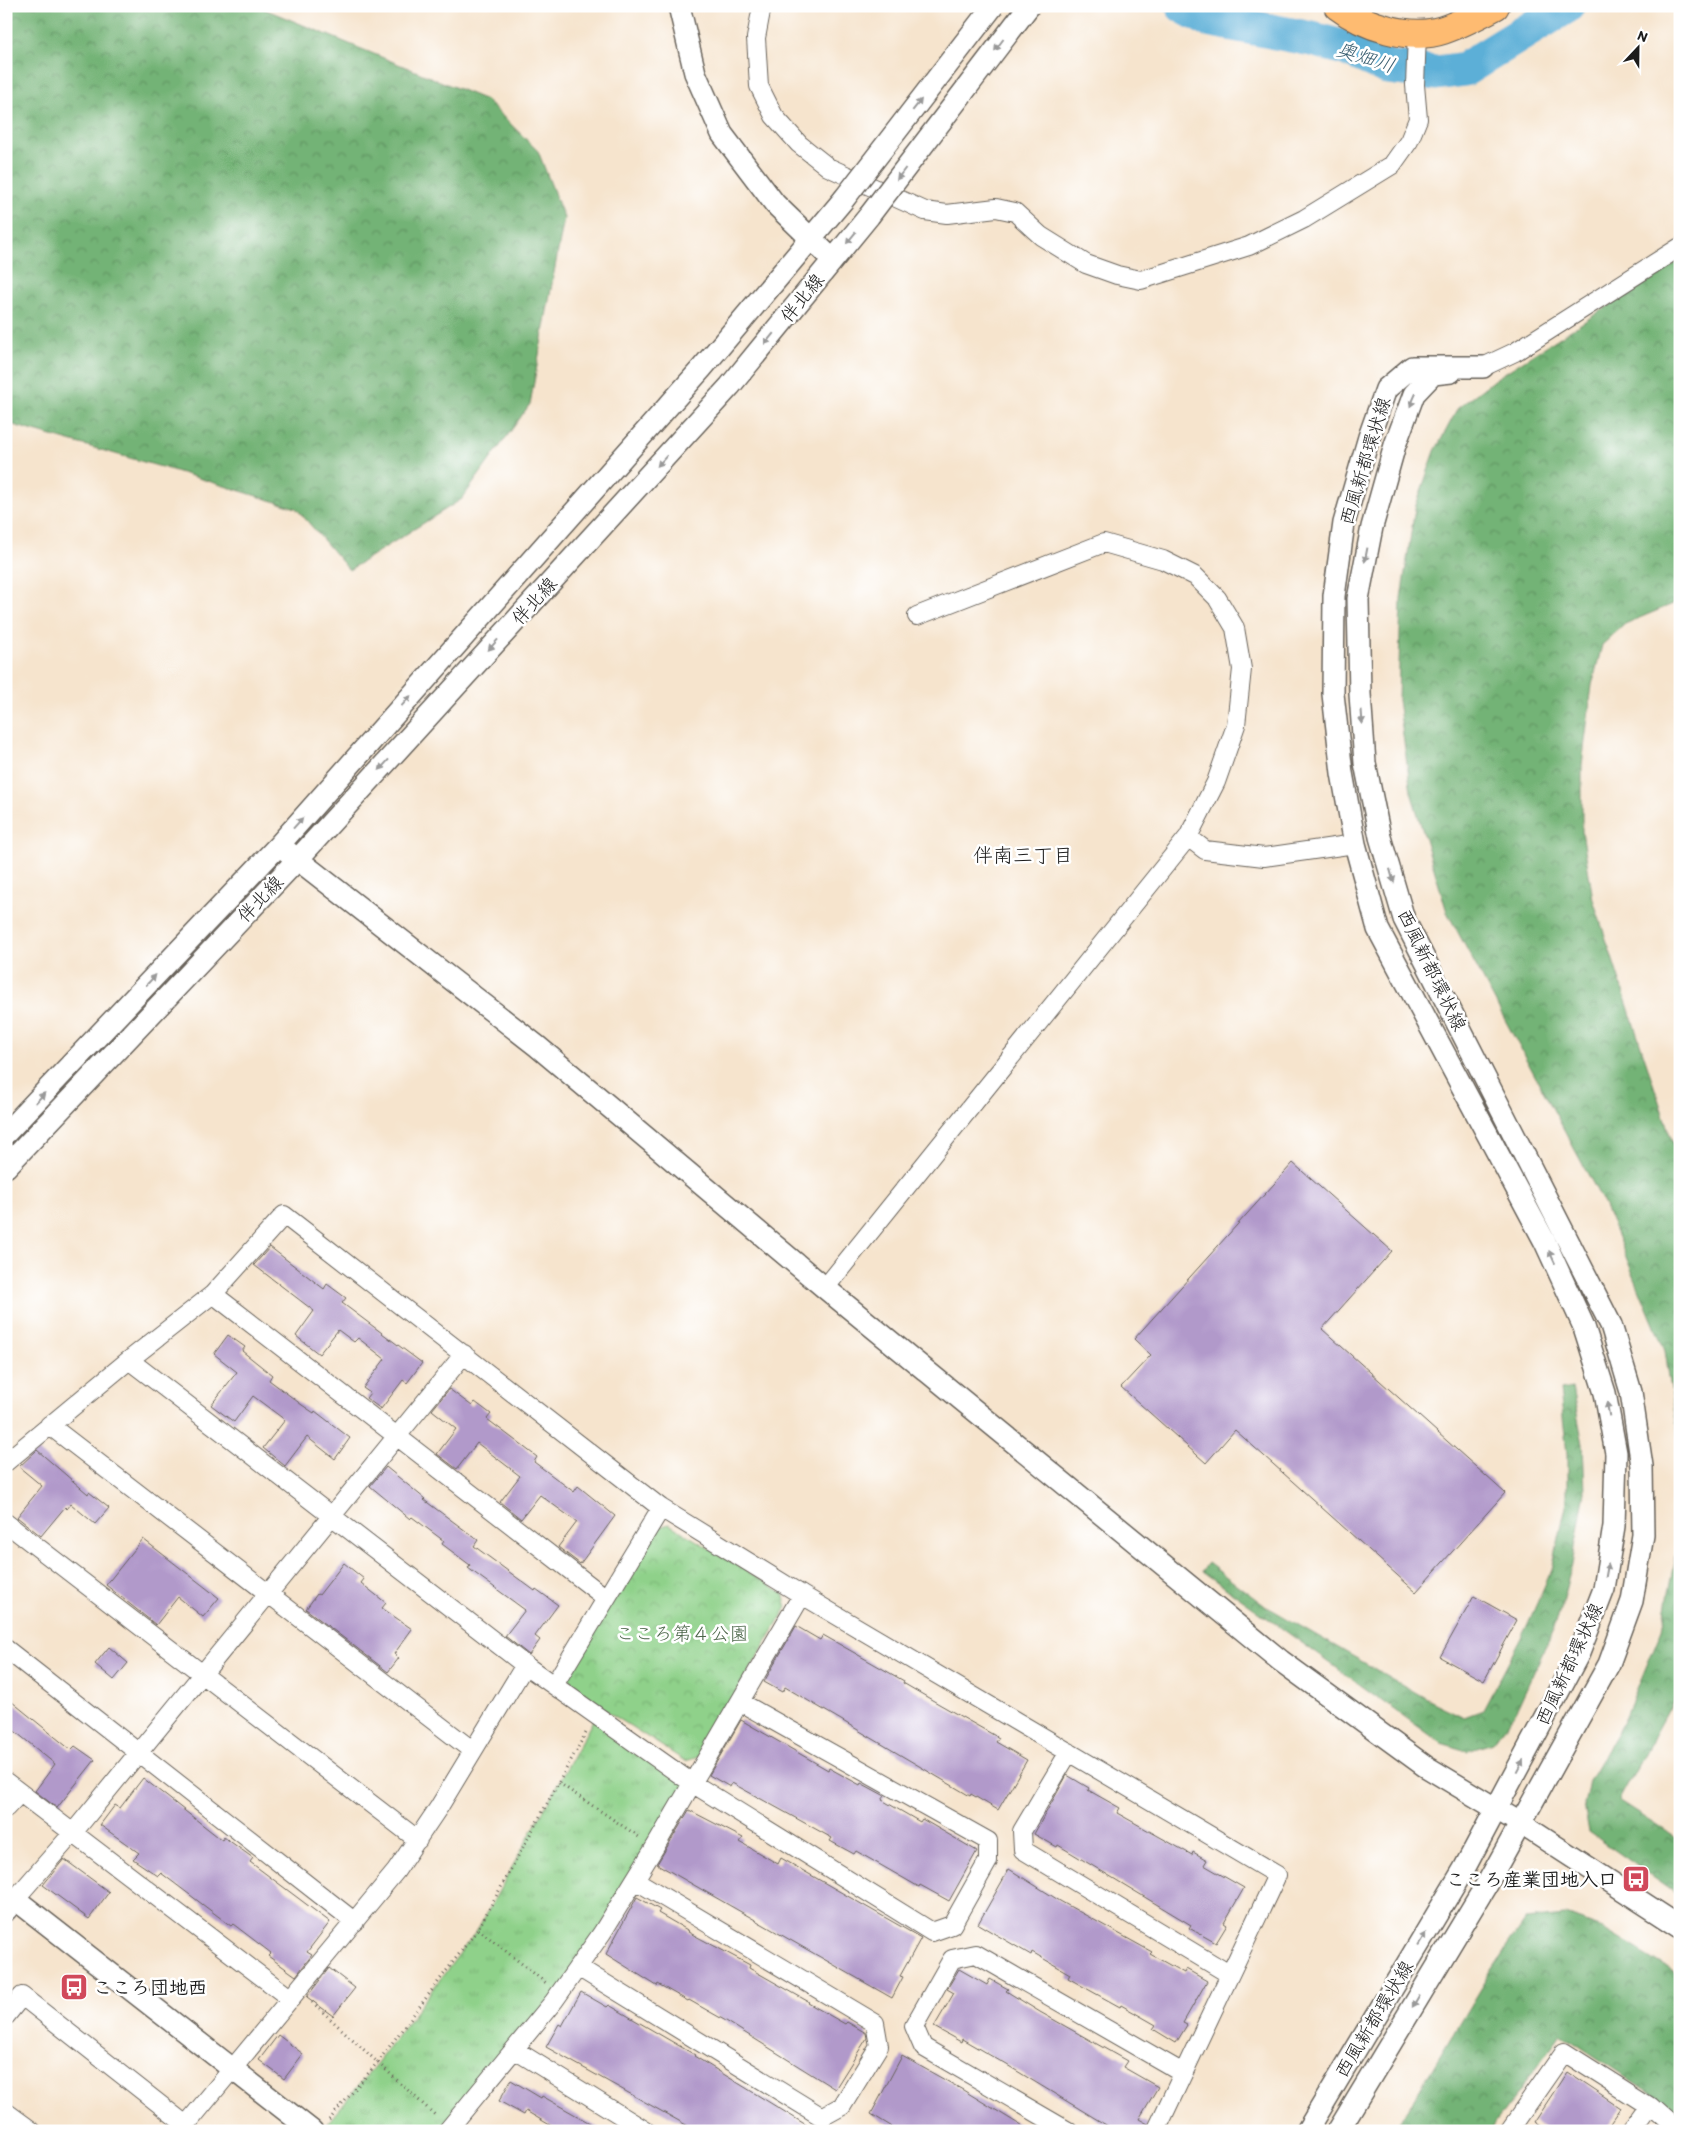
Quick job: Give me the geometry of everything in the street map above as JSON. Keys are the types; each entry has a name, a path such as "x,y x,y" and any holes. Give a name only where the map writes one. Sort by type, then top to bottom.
{"main road":[{"path":"1338,6 1349,15 1416,44 1495,6"}],"street":[{"path":"679,6 695,73 722,134 775,204 833,260"},
{"path":"762,6 756,38 759,86 774,116 799,144 828,167 925,211 947,214 996,208 1015,212 1041,236 1086,264 1117,275 1141,280 1249,246 1304,219 1392,165 1409,142 1418,119 1414,85 1416,44"},
{"name":"伴北線","path":"6,1133 279,846 702,368 844,199 993,6"},
{"name":"伴北線","path":"6,1167 297,860 730,386 869,216 1028,6"},
{"path":"1483,367 1514,352 1680,247"},
{"name":"西風新都環状線","path":"1307,2131 1464,1869 1579,1652 1604,1589 1614,1526 1616,1453 1605,1393 1584,1327 1545,1242 1378,929 1355,844 1342,773 1333,694 1334,596 1344,523 1369,437 1386,389 1412,367 1483,367"},
{"name":"西風新都環状線","path":"1338,2131 1488,1882 1609,1664 1632,1602 1643,1535 1642,1466 1631,1392 1611,1325 1404,919 1380,837 1366,763 1360,694 1358,599 1377,509 1394,445 1414,394 1433,374 1483,367"},
{"path":"825,1288 1188,837 1216,782 1236,725 1242,670 1234,628 1217,598 1195,576 1163,560 1104,543 917,616"},
{"path":"1188,837 1205,850 1264,857 1355,844"},
{"path":"279,846 536,1046 825,1288 1280,1661 1425,1766 1520,1823 1680,1927"},
{"path":"6,1462 128,1360 213,1294 284,1215 662,1508 802,1595 1277,1875 1156,2131"},
{"path":"213,1294 606,1598"},
{"path":"320,2127 233,2068 11,1904 72,1834 464,1354"},
{"path":"128,1360 525,1665 692,1783 932,1932 952,1925 988,1861 988,1841 740,1702"},
{"path":"49,1425 473,1751"},
{"path":"554,1685 662,1508"},
{"path":"6,1523 418,1840"},
{"path":"449,2129 559,1994 602,1933 655,1848 802,1595"},
{"path":"6,1649 354,1922"},
{"path":"6,2016 22,1996 184,2128 354,1922 418,1840 525,1665"},
{"path":"1068,1752 1022,1830 1023,1850 1229,1974"},
{"path":"6,1782 72,1834 294,1994"},
{"path":"6,1808 20,1793"},
{"path":"578,1967 822,2117 842,2106 879,2046 875,2023 635,1880"},
{"path":"1068,2131 923,2048 914,2026 952,1959 976,1954 1183,2073"},
{"path":"515,2050 646,2131"},
{"path":"1509,2131 1564,2052 1649,2106 1677,2131"},
{"path":"1631,2131 1649,2106"},
{"path":"6,2112 32,2131"}],"path":[{"path":"320,2127 376,2063 478,1929 596,1715"},
{"path":"558,1784 655,1848"},
{"path":"478,1929 559,1994"},
{"path":"294,1994 376,2063 449,2129"}],"green space":[{"path":"6,6 257,6 486,100 538,151 564,218 530,404 462,499 349,570 296,508 172,470 6,423"},
{"path":"1680,260 1680,601 1625,624 1602,645 1592,685 1582,765 1582,831 1593,899 1680,1166 1680,1447 1665,1351 1604,1204 1447,912 1411,792 1398,700 1401,598 1415,508 1435,451 1458,408 1495,379"},
{"path":"1572,1388 1583,1444 1585,1492 1572,1565 1556,1624 1514,1715 1492,1743 1468,1751 1441,1743 1202,1571 1208,1563 1264,1605 1427,1699 1464,1717 1483,1710 1526,1628 1552,1569 1567,1502 1567,1454 1560,1390"},
{"path":"1680,1487 1680,1685 1676,1696 1619,1801 1680,1840 1680,1896 1589,1832 1584,1805 1589,1780 1623,1722 1662,1629 1678,1546"},
{"name":"こころ第４公園","path":"669,1524 783,1593 787,1607 699,1757 685,1761 574,1690 569,1676 653,1529"},
{"path":"596,1715 692,1783 559,1994 447,2131 321,2131 377,2063 478,1929"},
{"path":"1565,1916 1603,1929 1680,1976 1680,2115 1671,2107 1561,2034 1490,2131 1395,2131 1490,1972 1525,1920"}],"building":[{"path":"1293,1163 1392,1251 1322,1329 1505,1493 1416,1592 1235,1430 1206,1463 1121,1387 1151,1355 1134,1339"},
{"path":"270,1247 324,1289 327,1284 346,1298 342,1303 422,1363 407,1383 403,1380 381,1409 366,1398 370,1393 363,1388 385,1359 358,1338 354,1342 338,1330 319,1354 296,1336 314,1311 254,1265"},
{"path":"228,1335 245,1347 242,1351 272,1375 269,1380 302,1405 314,1413 315,1411 350,1438 335,1459 307,1437 285,1466 263,1448 285,1420 253,1396 234,1422 211,1405 237,1372 214,1354"},
{"path":"449,1389 472,1406 475,1402 491,1414 487,1419 537,1457 534,1462 574,1492 578,1486 615,1516 580,1564 558,1547 577,1522 540,1495 521,1519 500,1502 520,1476 477,1443 457,1469 437,1454 456,1429 432,1410"},
{"path":"37,1450 88,1494 89,1492 109,1508 95,1524 71,1504 67,1509 65,1507 41,1536 17,1517 42,1486 19,1467"},
{"path":"386,1467 424,1500 478,1540 474,1546 535,1591 536,1589 558,1605 535,1636 540,1640 529,1655 505,1636 525,1610 468,1568 470,1565 442,1544 444,1541 412,1517 410,1519 370,1486"},
{"path":"143,1539 219,1598 203,1617 178,1597 156,1625 106,1585"},
{"path":"344,1563 364,1579 361,1583 386,1603 382,1608 412,1629 394,1654 399,1658 388,1672 306,1609"},
{"path":"1474,1596 1517,1620 1484,1681 1440,1657"},
{"path":"796,1626 820,1640 823,1635 904,1681 903,1683 999,1738 996,1742 1027,1760 998,1810 971,1794 970,1796 785,1687 782,1692 764,1682"},
{"path":"109,1647 128,1663 114,1680 95,1664"},
{"path":"6,1697 71,1750 75,1746 95,1760 57,1808 35,1791 55,1764 6,1724"},
{"path":"741,1720 828,1770 829,1768 885,1796 882,1800 920,1822 922,1819 977,1851 949,1901 920,1885 919,1887 856,1851 854,1854 830,1841 832,1838 732,1783 730,1787 709,1775"},
{"path":"1067,1775 1089,1788 1088,1790 1120,1808 1117,1813 1192,1855 1193,1852 1207,1860 1204,1865 1244,1888 1224,1923 1227,1925 1216,1943 1189,1928 1191,1925 1058,1845 1057,1847 1034,1834"},
{"path":"143,1778 222,1840 224,1837 253,1858 250,1862 330,1922 307,1952 312,1955 296,1976 268,1956 271,1953 233,1924 231,1926 161,1873 158,1876 133,1859 139,1853 100,1825 115,1805 120,1808"},
{"path":"689,1810 743,1838 740,1842 778,1864 781,1858 921,1938 900,1976 903,1977 892,1998 657,1864"},
{"path":"64,1859 109,1892 89,1919 43,1885"},
{"path":"1009,1869 1060,1901 1152,1952 1150,1954 1184,1973 1186,1969 1207,1981 1183,2023 1187,2025 1176,2043 1153,2029 1156,2025 1068,1978 1070,1974 1032,1952 1031,1955 978,1924"},
{"path":"637,1897 660,1910 658,1913 688,1932 750,1965 749,1968 845,2024 847,2022 866,2033 867,2038 835,2089 726,2021 658,1984 657,1986 606,1954"},
{"path":"329,1968 355,1988 333,2016 307,1997"},
{"path":"959,1969 987,1985 990,1979 1008,1989 1006,1991 1040,2012 1127,2061 1123,2067 1158,2087 1139,2119 1148,2124 1146,2131 1116,2131 962,2039 961,2042 934,2027 954,1993 947,1989"},
{"path":"581,1992 607,2007 609,2005 695,2055 816,2131 697,2131 546,2047 559,2024 562,2026"},
{"path":"278,2035 303,2054 284,2079 259,2060"},
{"path":"902,2056 963,2090 1030,2131 899,2131 871,2114"},
{"path":"1567,2072 1621,2108 1605,2131 1547,2131 1534,2122"},
{"path":"511,2080 604,2131 560,2131 526,2111 524,2115 499,2101"}],"waterway":[{"name":"奥畑川","path":"1183,6 1207,19 1312,39 1345,48 1387,67 1436,73 1465,69 1567,6"}],"place":[{"name":"こころ産業団地入口","path":"1636,1879"},
{"name":"こころ団地西","path":"74,1987"}],"district":[{"name":"伴南三丁目","path":"1023,855"}]}
